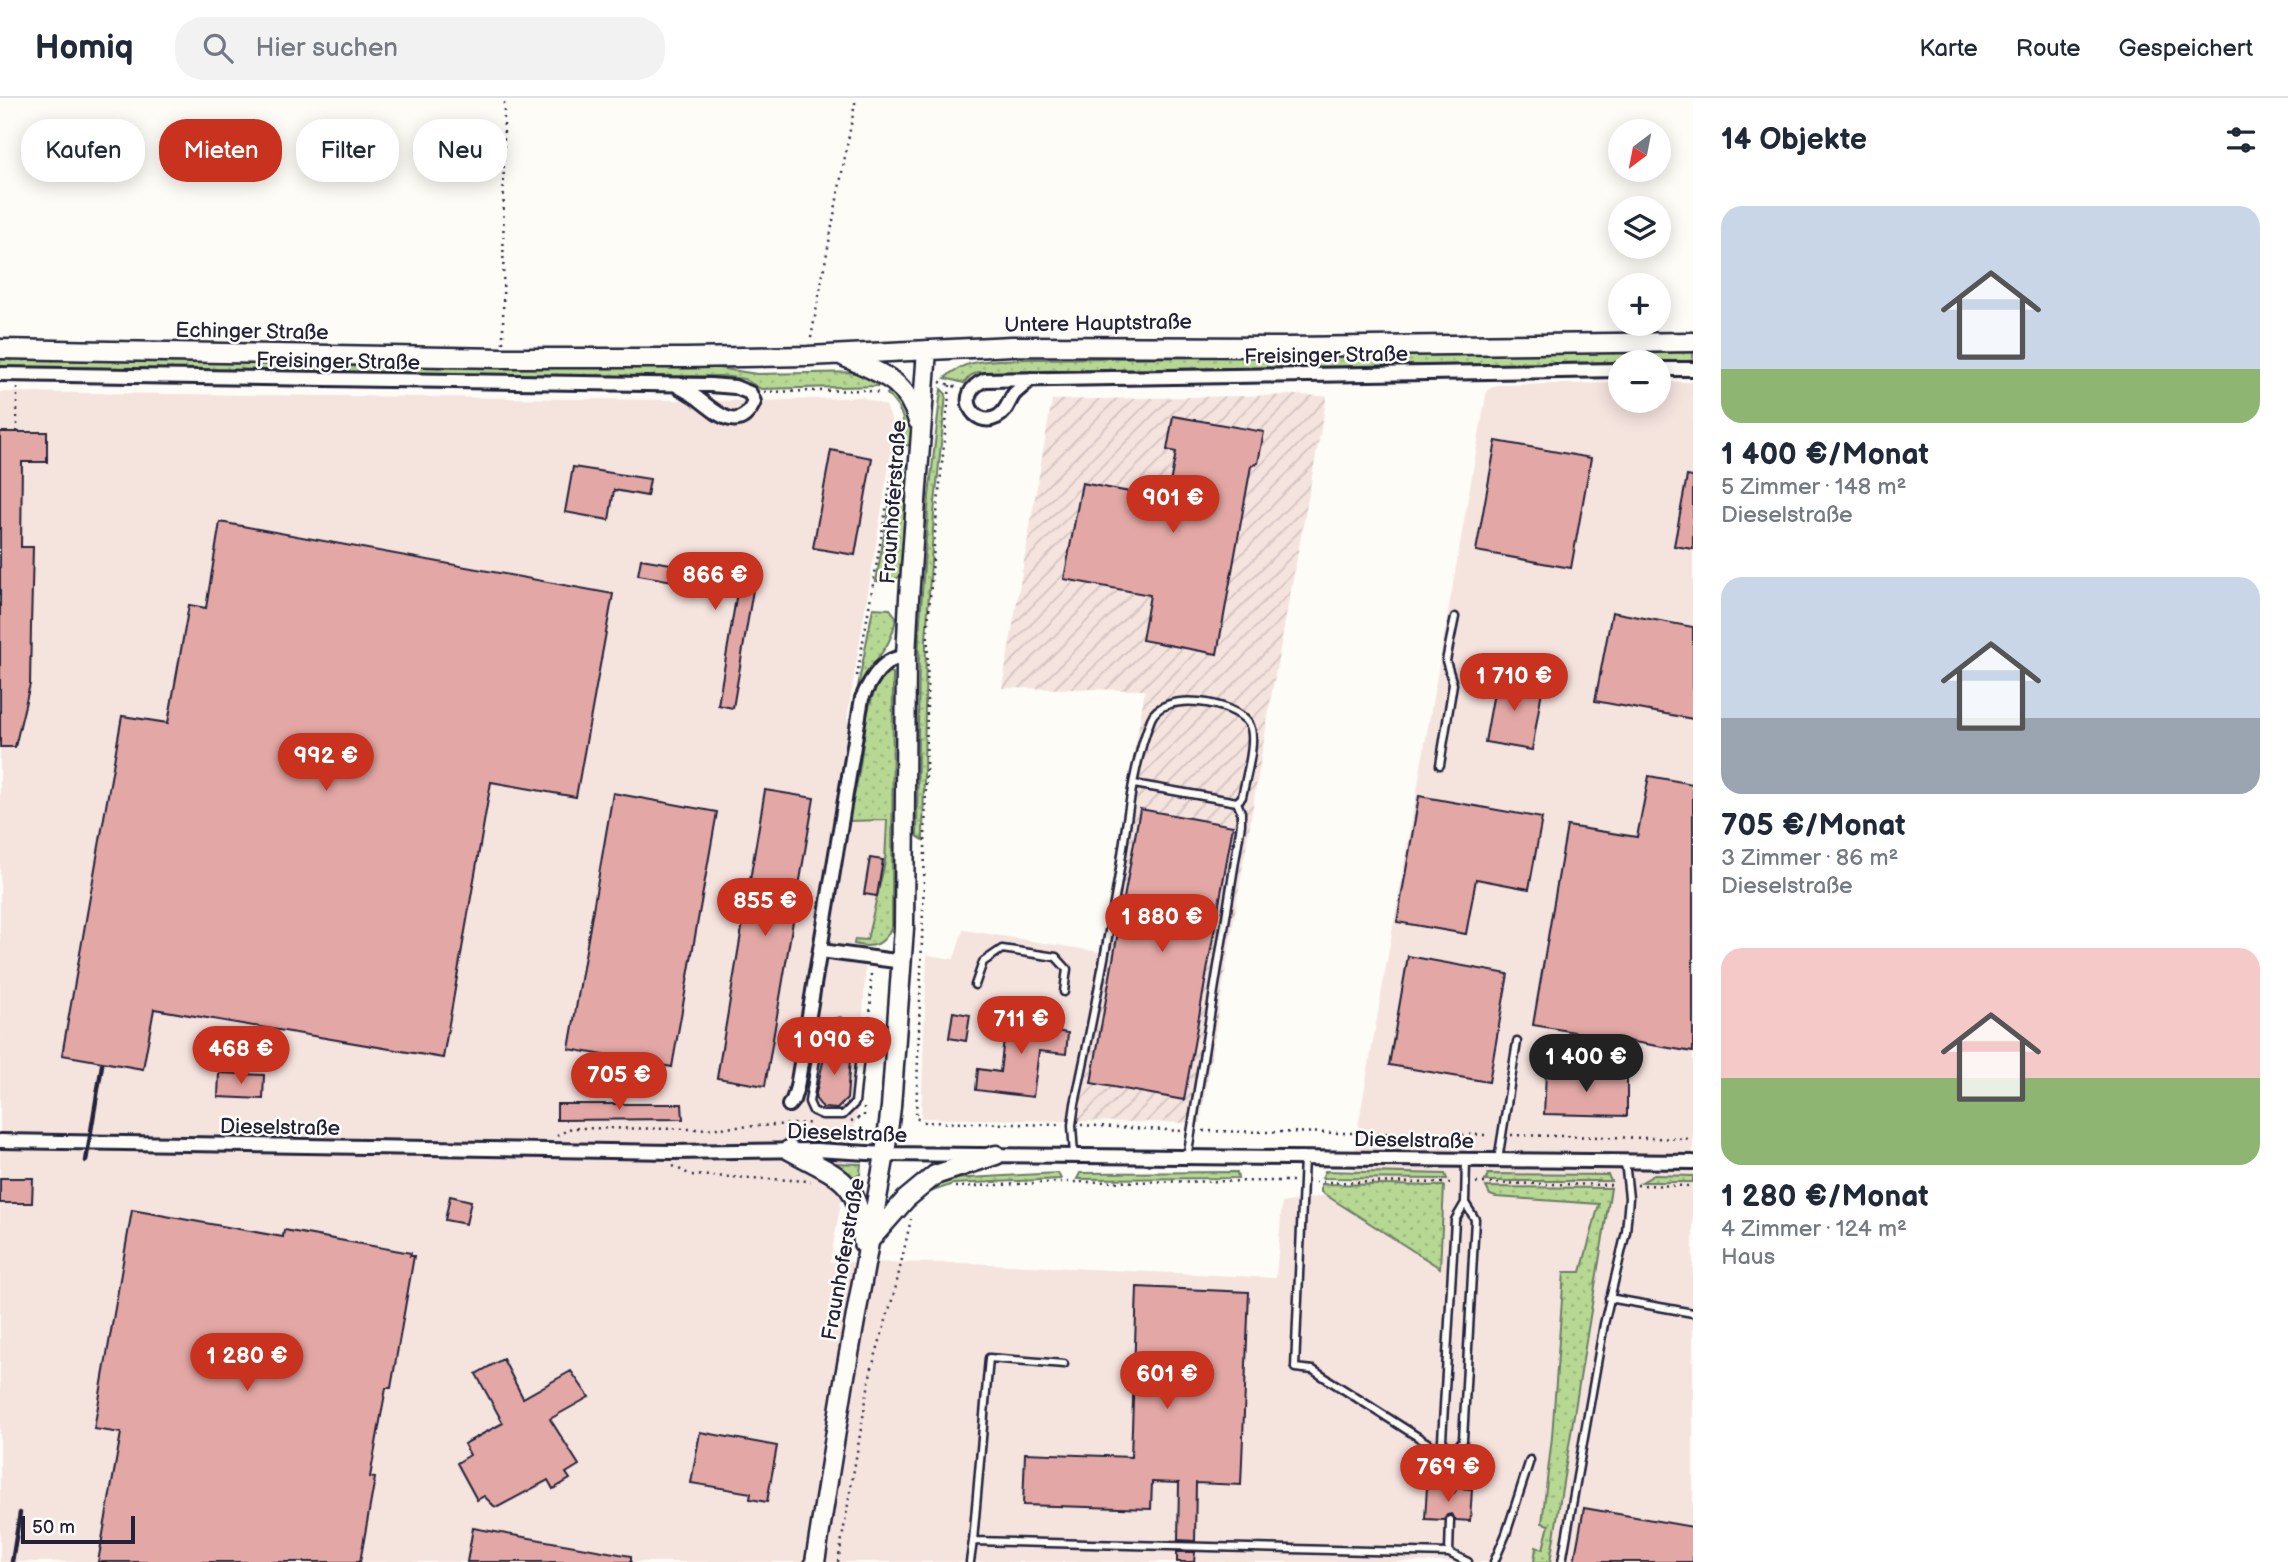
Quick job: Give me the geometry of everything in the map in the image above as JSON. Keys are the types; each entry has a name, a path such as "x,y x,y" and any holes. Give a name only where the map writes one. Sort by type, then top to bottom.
{"main road":[{"name":"Untere Hauptstraße","path":"503,358 808,355 1026,346 1287,347 1693,342"},
{"name":"Echinger Straße","path":"0,349 503,358"},
{"name":"Fraunhoferstraße","path":"815,1562 885,1154 903,962 906,657 928,350"},
{"path":"840,354 887,386 907,392 921,431"},
{"path":"789,1150 840,1177 847,1184 856,1200 862,1226 864,1268"},
{"path":"869,1241 906,1199 935,1175 996,1155"}],"street":[{"path":"1671,369 1693,369"},
{"name":"Freisinger Straße","path":"970,389 985,380 1608,370"},
{"name":"Freisinger Straße","path":"0,374 676,385 735,387 750,393"},
{"path":"970,389 969,408 977,416 988,419 999,416 1014,394 1031,379"},
{"path":"676,385 726,418 737,419 749,414 754,402 750,393"},
{"path":"789,1105 797,1087 862,698 878,671 896,657 906,657"},
{"path":"821,951 903,962"},
{"name":"Dieselstraße","path":"0,1141 673,1152 789,1150 885,1154 1693,1162"}],"lane":[{"path":"1440,765 1454,684 1446,661 1455,617"},
{"path":"1074,1156 1072,1125 1134,785 1152,715 1166,704 1188,702 1223,705 1237,712 1250,725 1252,740 1242,797 1237,802"},
{"path":"1134,785 1237,802"},
{"path":"1188,1158 1241,824 1241,812 1237,802"},
{"path":"975,985 983,962 1002,949 1056,957 1067,969 1063,992"},
{"path":"840,1023 850,1029 861,1045 855,1103 843,1115 822,1115 813,1111 809,1102 820,1033 825,1026 840,1023"},
{"path":"1498,1160 1517,1042"},
{"path":"1304,1158 1295,1368 1312,1370 1429,1444 1452,1454"},
{"path":"1452,1454 1442,1440 1455,1220 1465,1203 1466,1159"},
{"path":"1562,1562 1609,1298 1626,1232 1629,1211 1625,1161"},
{"path":"1451,1488 1452,1454 1463,1440 1474,1247 1475,1219 1465,1203"},
{"path":"1609,1298 1693,1313"},
{"path":"970,1562 989,1358 1065,1364"},
{"path":"1494,1562 1530,1460"},
{"path":"1449,1552 1450,1520"},
{"path":"973,1541 1449,1552 1468,1562"}],"path":[{"path":"503,358 504,98"},
{"path":"808,355 856,98"},
{"path":"17,375 17,432"},
{"path":"925,377 970,389"},
{"path":"950,385 928,624 924,915 916,1118 924,1122 1191,1131 1693,1139"},
{"path":"750,393 864,390 887,386 887,398"},
{"path":"862,698 853,698 901,425 900,416"},
{"path":"841,1122 855,1121 864,1116"},
{"path":"555,1150 557,1135 570,1128 699,1129 813,1123"},
{"path":"672,1166 691,1175 815,1181"},
{"path":"838,1562 871,1370 895,1290 912,1217"}],"shaded area":[{"path":"1671,382 1693,382 1693,1562 0,1562 0,392 764,401 862,397 886,406 895,429 847,719 886,744 885,862 867,941 858,1109 830,1262 968,1263 1276,1278 1282,1203 1351,1191 1358,1127 1487,390 1497,385 1608,383 1608,413 1671,413"},
{"path":"1327,396 1272,692 1200,1123 1070,1121 1145,690 1002,688 1052,400"},
{"path":"963,930 1100,952 1070,1121 921,1118 927,955 954,959"}],"green space":[{"path":"1671,352 1693,352 1693,361 1671,361"},
{"path":"1608,353 1608,362 978,372 964,383 945,378 973,363 1028,359"},
{"path":"0,358 692,364 757,374 863,372 884,380 879,386 761,389 744,379 722,376 529,377 0,367"},
{"path":"893,387 912,419 910,445 900,446 903,430 901,412 887,394"},
{"path":"941,389 946,394 934,514 926,641 923,840 917,836 919,634 929,496"},
{"path":"897,462 908,467 900,576 891,582 876,581"},
{"path":"873,608 890,609 896,617 885,649 867,672 857,692"},
{"path":"888,672 893,673 892,926 886,938 873,946 854,944 855,939 867,940 885,862 887,820 848,821 858,778 869,706 880,682"},
{"path":"831,1163 861,1164 860,1175 851,1177"},
{"path":"1325,1171 1445,1174 1447,1179 1322,1178"},
{"path":"1237,1172 1238,1178 1077,1179 1080,1173"},
{"path":"1058,1173 1061,1179 953,1184 930,1192 927,1189 952,1179"},
{"path":"1488,1174 1608,1175 1611,1181 1485,1181"},
{"path":"1654,1175 1693,1176 1693,1182 1642,1182"},
{"path":"1321,1184 1444,1186 1440,1268 1321,1192"},
{"path":"1486,1187 1611,1188 1550,1562 1534,1562 1536,1547 1543,1549 1549,1525 1542,1523 1552,1437 1564,1272 1581,1272 1599,1204 1496,1197 1490,1195"}],"building":[{"path":"1173,416 1264,432 1258,463 1251,466 1217,654 1142,640 1150,595 1064,579 1082,483 1167,499 1176,452 1167,450"},
{"path":"0,432 47,432 47,462 22,462 21,547 33,547 30,684 15,747 0,747"},
{"path":"1496,441 1591,458 1571,568 1476,551"},
{"path":"831,450 872,458 855,555 813,548"},
{"path":"573,467 650,479 647,496 614,490 609,520 565,512"},
{"path":"1687,476 1693,477 1693,549 1674,546"},
{"path":"220,522 613,594 576,797 491,782 443,1058 154,1009 143,1069 62,1055 122,716 168,723 189,605 206,608"},
{"path":"641,559 755,578 733,708 718,705 737,592 638,575"},
{"path":"1612,612 1693,627 1693,719 1595,701"},
{"path":"1497,676 1543,684 1532,750 1485,742"},
{"path":"1649,776 1693,784 1693,1052 1533,1025 1567,826 1637,837"},
{"path":"765,790 814,798 765,1086 717,1078"},
{"path":"613,793 717,812 672,1067 569,1049"},
{"path":"1419,796 1542,818 1529,889 1476,879 1466,934 1397,922"},
{"path":"1140,809 1233,826 1184,1100 1091,1083"},
{"path":"870,858 883,860 877,896 864,894"},
{"path":"1408,956 1508,974 1489,1082 1389,1065"},
{"path":"1008,1006 1020,1008 1018,1018 1043,1021 1042,1029 1068,1033 1066,1054 1039,1051 1033,1097 976,1090 978,1069 1000,1072"},
{"path":"953,1012 970,1015 966,1041 949,1038"},
{"path":"831,1042 851,1045 847,1099 837,1109 823,1108 815,1098 825,1053 828,1054"},
{"path":"1546,1072 1627,1074 1627,1116 1544,1114"},
{"path":"219,1073 264,1075 263,1099 218,1097"},
{"path":"557,1104 682,1104 683,1119 557,1120"},
{"path":"0,1178 33,1178 32,1203 0,1203"},
{"path":"450,1196 471,1201 466,1224 445,1220"},
{"path":"132,1210 283,1237 284,1230 411,1253 410,1256 414,1256 391,1388 386,1388 370,1477 375,1478 360,1562 98,1562 121,1433 94,1429"},
{"path":"1137,1287 1249,1292 1241,1485 1196,1483 1195,1541 1178,1540 1179,1483 1152,1482 1151,1509 1023,1505 1025,1453 1131,1457"},
{"path":"503,1359 523,1398 571,1371 589,1397 550,1419 579,1465 566,1473 570,1479 553,1489 548,1480 498,1507 484,1496 477,1500 457,1463 470,1455 464,1444 503,1423 476,1374"},
{"path":"700,1432 777,1446 767,1502 750,1499 751,1493 691,1483"},
{"path":"1427,1487 1445,1488 1450,1494 1457,1488 1472,1489 1470,1521 1456,1520 1451,1514 1444,1520 1425,1519"},
{"path":"1584,1508 1693,1527 1693,1562 1574,1562"},
{"path":"473,1528 631,1556 631,1562 467,1562"},
{"path":"1177,1552 1195,1552 1194,1562 1177,1562"}],"railway":[{"path":"86,1161 102,1065"},
{"path":"12,1562 20,1513"}]}
